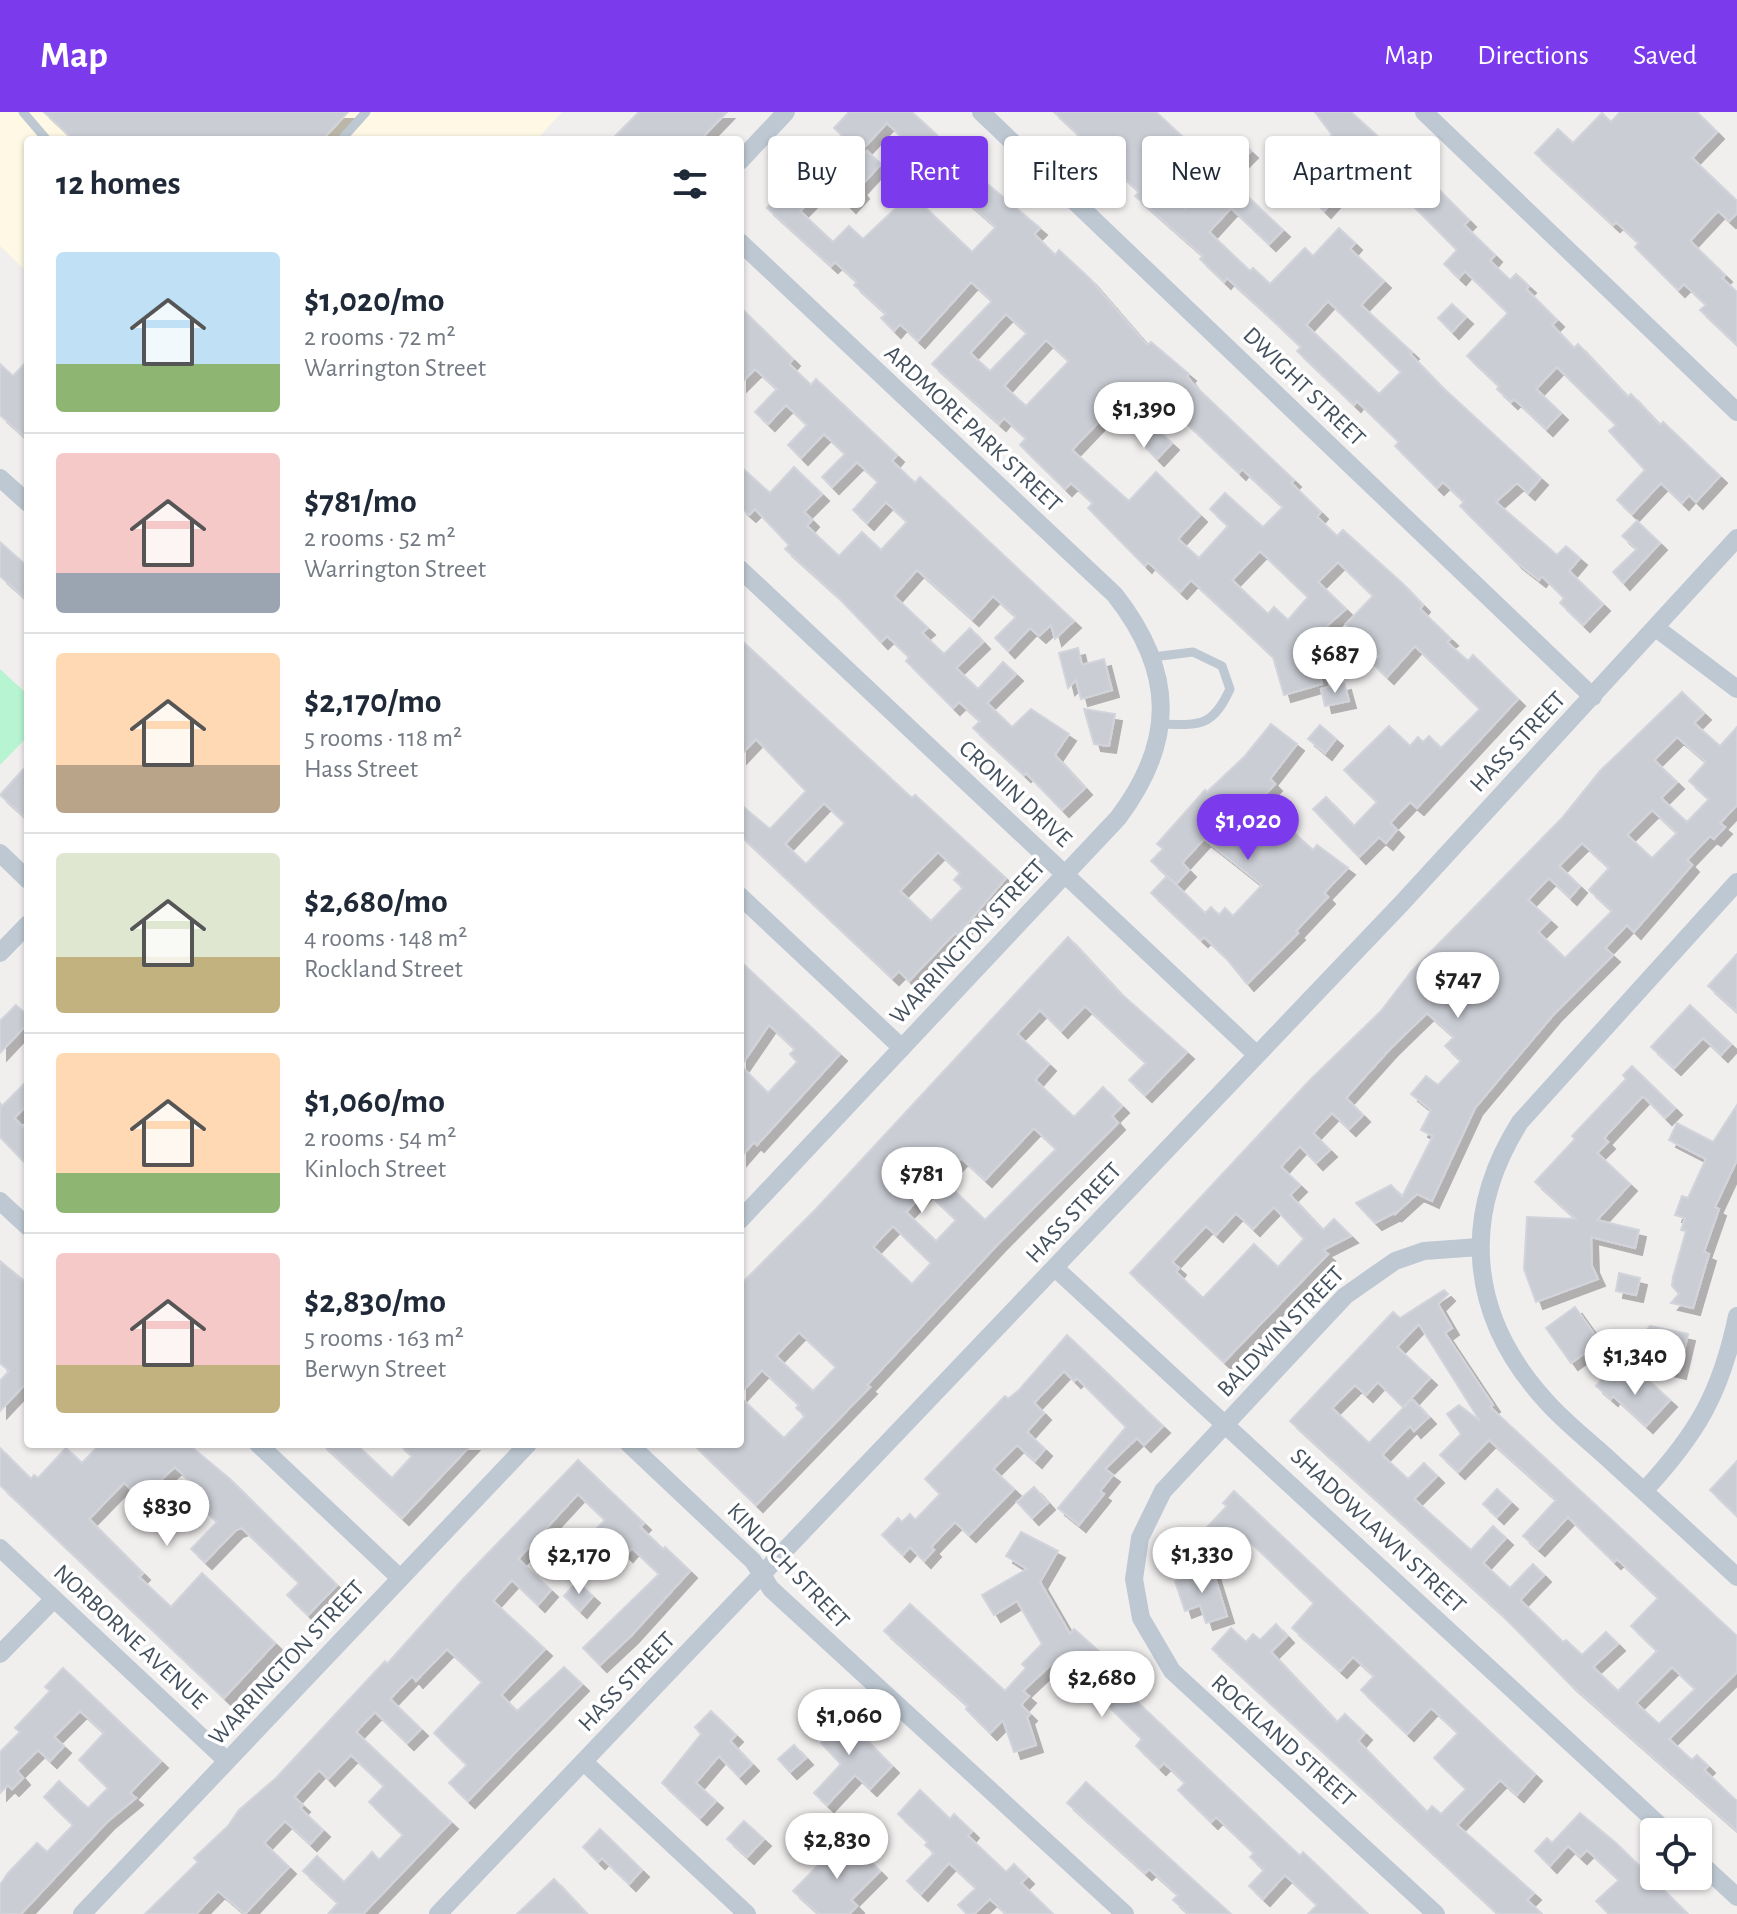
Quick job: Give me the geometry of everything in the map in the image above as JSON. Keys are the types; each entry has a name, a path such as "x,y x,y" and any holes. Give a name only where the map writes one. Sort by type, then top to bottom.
{"street":[{"path":"744,157 786,112"},
{"name":"DWIGHT STREET","path":"981,112 1593,697"},
{"path":"1424,112 1737,412"},
{"name":"ARDMORE PARK STREET","path":"744,246 1115,595 1136,622 1154,661"},
{"path":"0,478 24,499"},
{"name":"HASS STREET","path":"438,1914 1257,1055 1593,697 1737,538"},
{"name":"CRONIN DRIVE","path":"744,573 1257,1055"},
{"path":"1656,628 1737,689"},
{"name":"WARRINGTON STREET","path":"744,1216 1065,874 1136,794 1152,761 1160,724 1161,699 1154,661"},
{"path":"0,853 24,876"},
{"path":"1737,882 1520,1122 1502,1150 1489,1181 1479,1247 1489,1308 1516,1362 1544,1400 1737,1577"},
{"path":"744,900 902,1048"},
{"path":"0,953 24,928"},
{"path":"0,1201 24,1223"},
{"name":"BALDWIN STREET","path":"1134,1579 1140,1538 1149,1514 1163,1491 1345,1296 1368,1276 1395,1261 1424,1251 1479,1247"},
{"name":"SHADOWLAWN STREET","path":"1055,1268 1227,1423 1652,1818"},
{"path":"1644,1491 1703,1420 1724,1374 1737,1316"},
{"path":"262,1448 400,1578"},
{"name":"WARRINGTON STREET","path":"82,1914 524,1448"},
{"name":"KINLOCH STREET","path":"633,1448 753,1561 771,1589 1125,1914"},
{"name":"NORBORNE AVENUE","path":"0,1548 227,1761"},
{"name":"ROCKLAND STREET","path":"1134,1579 1136,1601 1149,1635 1172,1671 1436,1914"},
{"path":"0,1654 54,1599"},
{"path":"584,1762 747,1914"},
{"path":"1712,1874 1737,1897"}],"lane":[{"path":"23,112 44,136"},
{"path":"345,136 366,112"},
{"path":"1154,661 1193,652 1222,666 1230,689 1219,711 1201,725 1160,724"}],"shaded area":[{"path":"0,112 562,112 540,136 24,136 24,269 0,246"}],"green space":[{"path":"0,669 24,691 24,740 0,765"}],"building":[{"path":"44,112 348,112 326,136 70,136"},
{"path":"639,112 727,112 704,136 615,136"},
{"path":"849,112 912,112 937,135 901,136 887,123 865,147 865,136 843,136 834,128"},
{"path":"1054,112 1156,112 1182,136 1142,136 1142,202 1135,196 1139,192 1126,180 1126,136 1080,136"},
{"path":"1315,112 1351,112 1378,136 1331,136"},
{"path":"1620,112 1697,112 1717,132 1692,158 1737,201 1737,213 1729,221 1718,211 1690,241 1725,275 1722,278 1737,292 1737,345 1700,310 1706,305 1684,284 1678,290 1635,247 1639,243 1616,222 1613,225 1535,153 1558,129 1573,143 1602,113 1611,122"},
{"path":"867,151 881,164 865,181"},
{"path":"988,184 1004,198 1004,208 1016,208 1040,228 1034,234 1055,255 1059,250 1089,278 1147,345 1151,342 1189,374 1187,376 1194,385 1294,480 1291,483 1321,512 1317,517 1337,536 1343,530 1401,582 1423,605 1420,609 1451,639 1447,642 1468,661 1473,655 1518,699 1417,808 1410,802 1390,823 1397,830 1386,843 1379,837 1359,857 1313,809 1326,797 1354,826 1377,802 1344,770 1389,726 1410,746 1418,737 1423,742 1429,736 1441,748 1480,709 1415,646 1387,677 1373,664 1380,656 1346,624 1373,596 1338,562 1318,582 1346,609 1310,641 1322,684 1284,695 1273,657 1233,619 1191,580 1180,592 1148,562 1145,566 1088,508 1093,503 1071,483 1065,489 1020,445 1026,438 1004,418 999,424 932,364 992,301 971,282 918,341 900,324 894,331 881,318 886,314 854,285 857,282 835,262 831,266 767,208 803,208 800,211 833,242 849,226 863,239 896,208 926,208 972,252 996,227 974,208 988,208","holes":["1006,314 1027,333 990,371 970,353","1046,340 1069,361 1026,406 1004,386","1161,389 1185,412 1180,417 1239,473 1242,469 1283,507 1263,527 1225,493 1210,509 1228,526 1199,558 1178,539 1200,515 1156,472 1129,501 1072,450 1111,409 1146,442 1143,445 1157,459 1172,443 1139,413","1260,551 1308,597 1288,620 1274,607 1268,614 1232,580"]},
{"path":"1440,191 1469,220 1464,225 1495,255 1490,261 1510,280 1516,274 1529,286 1526,289 1557,320 1552,325 1574,348 1578,344 1628,397 1631,394 1660,425 1663,422 1720,476 1696,502 1689,495 1682,503 1661,483 1632,514 1617,500 1645,470 1609,431 1616,425 1557,367 1536,389 1561,413 1546,429 1514,399 1511,402 1497,389 1499,386 1467,356 1508,313 1465,271 1459,278 1444,264 1457,250 1416,208 1440,208"},
{"path":"1249,198 1283,230 1269,244 1231,208 1249,208"},
{"path":"1149,208 1231,208 1209,232 1250,271 1253,268 1270,284 1305,248 1313,256 1339,228 1355,243 1350,249 1384,281 1361,305 1412,352 1410,354 1441,386 1541,478 1528,493 1517,483 1496,502 1557,555 1566,546 1580,558 1569,571 1603,604 1583,625 1560,603 1564,598 1542,576 1539,580 1516,562 1460,506 1464,502 1443,482 1437,488 1395,446 1399,442 1357,401 1354,405 1297,351 1301,347 1260,308 1227,278 1224,282 1200,259 1203,256","holes":["1328,301 1401,372 1379,394 1306,325"]},
{"path":"1452,304 1466,317 1452,332 1438,318"},
{"path":"744,311 793,359 789,364 811,385 816,379 897,455 892,461 915,483 920,477 1074,621 1055,639 1051,625 1039,636 1030,628 1008,651 995,638 1016,617 993,596 972,619 917,570 894,596 928,628 922,633 944,654 970,628 983,642 956,668 978,689 1003,662 1016,674 987,703 1012,727 1031,709 1069,734 1055,755 1085,788 1062,810 1026,773 1024,775 973,728 980,721 959,702 953,708 906,661 909,657 887,636 881,642 837,596 785,549 789,545 755,509 749,515 744,511 744,470 770,493 794,467 822,494 804,512 812,520 807,526 839,556 862,532 881,550 907,522 886,502 867,523 853,510 878,482 857,462 832,487 822,477 845,454 824,434 801,458 788,445 807,425 786,405 768,424 755,412 777,389 755,369 744,380"},
{"path":"0,364 13,376 24,364 24,436 0,415"},
{"path":"1637,521 1660,543 1623,583 1613,572 1637,549 1622,536"},
{"path":"0,542 24,563 24,597 0,576"},
{"path":"744,643 912,798 915,795 1006,878 958,935 955,933 909,981 899,971 892,978 744,839 744,807 770,829 806,791 756,739 744,752","holes":["824,803 845,823 806,864 785,844","938,852 960,873 954,880 963,888 931,921 900,891"]},
{"path":"1078,648 1082,665 1104,659 1112,690 1081,699 1076,680 1068,688 1059,653"},
{"path":"1344,683 1349,701 1325,706 1321,689"},
{"path":"1682,692 1704,713 1694,723 1720,746 1737,727 1737,805 1720,823 1725,827 1714,839 1710,836 1687,860 1692,865 1634,932 1627,925 1605,948 1613,955 1554,1014 1475,1108 1432,1201 1417,1194 1394,1215 1396,1212 1375,1223 1356,1203 1391,1185 1402,1197 1433,1136 1421,1130 1431,1110 1411,1094 1426,1076 1438,1085 1461,1061 1445,1046 1454,1037 1427,1013 1346,1098 1363,1115 1349,1129 1332,1113 1313,1133 1330,1150 1316,1163 1300,1146 1281,1167 1300,1185 1290,1195 1323,1230 1334,1219 1351,1236 1323,1250 1328,1254 1224,1362 1130,1273 1310,1080 1381,1011 1411,972 1563,817 1600,771","holes":["1677,737 1706,762 1689,781 1709,799 1687,822 1661,798 1677,782 1654,760","1652,810 1677,833 1652,858 1627,835","1582,843 1609,868 1589,890 1612,911 1565,958 1538,932 1550,920 1528,900 1549,878 1570,898 1580,886 1559,866","1274,1207 1304,1239 1278,1267 1254,1244 1203,1298 1176,1272 1179,1268 1172,1262 1206,1226 1216,1235 1236,1213 1253,1229"]},
{"path":"1084,709 1115,714 1109,746 1094,744"},
{"path":"1271,724 1297,744 1270,779 1275,784 1259,801 1313,850 1317,845 1348,868 1324,893 1328,897 1296,931 1298,933 1247,984 1204,937 1201,940 1151,893 1167,876 1205,913 1211,907 1219,915 1225,908 1233,916 1262,885 1204,839 1182,863 1189,870 1176,884 1151,861 1163,849 1157,844 1205,790 1207,792 1245,756"},
{"path":"1320,725 1336,739 1325,753 1308,739"},
{"path":"24,768 24,816 0,795"},
{"path":"1068,937 1119,992 1187,1052 1145,1095 1129,1080 1146,1063 1085,1006 1061,1031 1040,1010 1017,1034 1049,1064 1035,1080 1074,1117 1103,1087 1122,1106 1112,1116 1118,1123 998,1244 867,1385 870,1387 756,1505 697,1448 744,1448 744,1401 784,1438 805,1416 796,1408 799,1405 762,1370 744,1390 744,1281 817,1208","holes":["1034,1128 1056,1149 985,1220 942,1179 961,1158 985,1180","926,1191 956,1220 936,1241 906,1212","893,1226 931,1263 912,1284 873,1247","799,1332 836,1367 813,1391 776,1356"]},
{"path":"1737,954 1737,1012 1708,986"},
{"path":"744,965 840,1054 757,1145 754,1142 744,1153 744,1069 768,1093 797,1062 790,1054 795,1049 769,1025 744,1062"},
{"path":"16,1005 24,1012 24,1027 0,1053 0,1021"},
{"path":"1690,1005 1731,1044 1721,1055 1703,1038 1674,1068 1651,1047"},
{"path":"1632,1066 1675,1108 1665,1118 1643,1096 1604,1138 1608,1142 1597,1153 1630,1184 1597,1220 1639,1230 1635,1248 1591,1237 1592,1266 1598,1279 1536,1302 1524,1269 1527,1217 1576,1219 1535,1182 1575,1139 1572,1136 1626,1079 1623,1075"},
{"path":"24,1084 24,1108 14,1118 24,1128 24,1162 0,1137 0,1103 2,1106"},
{"path":"1737,1105 1737,1160 1715,1207 1719,1209 1704,1252 1709,1254 1693,1308 1671,1303 1679,1294 1672,1286 1673,1277 1686,1231 1681,1230 1685,1218 1675,1215 1682,1196 1688,1198 1706,1159 1669,1140 1677,1123 1713,1142"},
{"path":"0,1261 24,1281 24,1385 0,1411 0,1381 9,1371 0,1363"},
{"path":"1619,1273 1640,1278 1636,1295 1616,1291"},
{"path":"1444,1290 1448,1294 1438,1304 1452,1328 1445,1333 1493,1405 1490,1407 1737,1636 1737,1672 1669,1739 1692,1760 1697,1755 1708,1766 1704,1770 1737,1801 1737,1831 1569,1683 1499,1612 1290,1421 1393,1312 1400,1318","holes":["1419,1324 1480,1421 1459,1405 1447,1414 1461,1434 1440,1455 1458,1472 1489,1440 1556,1500 1523,1536 1538,1549 1568,1517 1614,1562 1617,1559 1658,1598 1631,1626 1657,1651 1618,1691 1593,1667 1618,1644 1606,1632 1582,1655 1566,1640 1563,1642 1520,1600 1544,1575 1533,1564 1510,1588 1483,1563 1506,1538 1493,1526 1471,1550 1414,1499 1437,1476 1424,1463 1408,1479 1382,1455 1410,1426 1414,1431 1429,1417 1412,1399 1369,1443 1332,1408 1355,1385 1366,1395 1378,1382 1403,1407 1430,1378 1397,1347","1672,1667 1695,1689 1659,1724 1636,1703"]},
{"path":"1575,1307 1600,1342 1571,1363 1546,1328"},
{"path":"1650,1326 1688,1334 1679,1372 1653,1366 1658,1344 1638,1340"},
{"path":"1067,1335 1163,1426 1144,1445 1137,1438 1105,1469 1113,1475 1100,1491 1104,1494 1079,1525 1058,1508 1126,1427 1077,1378 1074,1381 1064,1371 1034,1403 1044,1413 1027,1432 1045,1449 1035,1461 1017,1445 993,1469 1014,1489 969,1535 955,1522 931,1547 934,1550 924,1561 910,1547 903,1555 882,1535 898,1518 902,1522 910,1514 915,1520 940,1494 925,1479 1005,1396 1008,1399 1019,1390"},
{"path":"1611,1369 1636,1391 1647,1379 1670,1400 1646,1426 1613,1396 1611,1399 1596,1386"},
{"path":"0,1448 31,1479 34,1475 38,1478 66,1448 82,1463 96,1448 193,1448 230,1479 337,1585 308,1615 287,1595 299,1583 242,1528 236,1530 205,1562 191,1549 217,1522 188,1494 196,1487 175,1467 141,1498 124,1483 89,1519 143,1573 139,1577 171,1607 202,1573 275,1643 224,1698 0,1485"},
{"path":"326,1448 360,1448 392,1478 412,1456 403,1448 468,1448 402,1518"},
{"path":"578,1460 644,1523 640,1527 690,1571 631,1636 600,1665 583,1648 659,1574 632,1548 626,1555 597,1528 605,1520 578,1494 518,1559 551,1590 538,1605 512,1580 493,1601 545,1649 501,1695 517,1711 564,1667 582,1684 468,1801 449,1783 467,1765 434,1733 482,1682 447,1649 416,1681 412,1676 390,1699 421,1729 407,1743 375,1712 356,1732 451,1822 363,1914 328,1914 338,1903 303,1871 317,1856 344,1882 372,1852 379,1860 403,1835 369,1802 384,1786 351,1755 328,1779 319,1770 294,1797 303,1805 300,1808 323,1830 310,1844 285,1821 264,1843 289,1867 245,1914 218,1891 196,1914 145,1914 198,1862 194,1858 228,1826 239,1810 276,1778 385,1661 387,1664 463,1579"},
{"path":"1737,1461 1737,1516 1710,1490"},
{"path":"1034,1487 1048,1503 1032,1518 1017,1502"},
{"path":"1497,1489 1511,1502 1497,1517 1483,1504"},
{"path":"1234,1491 1535,1774 1517,1795 1500,1780 1457,1825 1534,1893 1527,1900 1542,1914 1498,1914 1212,1649 1231,1628 1246,1642 1253,1634 1260,1640 1276,1624 1287,1636 1271,1652 1337,1722 1345,1714 1365,1733 1358,1741 1427,1812 1432,1806 1441,1814 1466,1789 1434,1758 1458,1733 1431,1708 1407,1734 1361,1690 1374,1676 1353,1657 1340,1671 1292,1628 1314,1603 1239,1531 1231,1540 1227,1537 1211,1555 1195,1540 1227,1506 1223,1503"},
{"path":"1021,1532 1058,1551 1040,1582 1070,1634 1074,1629 1100,1652 1093,1660 1300,1856 1303,1852 1368,1914 1308,1914 1317,1905 1285,1875 1263,1899 1249,1886 1264,1870 1250,1857 1254,1853 1216,1817 1211,1822 1178,1790 1185,1783 1164,1763 1159,1768 1136,1746 1142,1739 1088,1686 1092,1682 1061,1655 1023,1691 1029,1696 1021,1705 1030,1714 1027,1717 1036,1745 1014,1752 1003,1720 990,1733 966,1709 968,1706 884,1631 910,1604 1005,1691 1026,1668 1022,1664 1042,1644 1017,1601 994,1615 982,1595 1027,1569 1006,1556"},
{"path":"1212,1568 1227,1616 1206,1623 1200,1605 1185,1611 1175,1581"},
{"path":"577,1582 593,1596 580,1611 564,1596"},
{"path":"63,1668 161,1761 130,1793 136,1798 107,1822 21,1914 0,1914 0,1885 8,1873 37,1843 47,1852 73,1825 44,1797 59,1781 88,1808 108,1788 79,1760 104,1733 80,1711 54,1737 64,1746 50,1761 38,1750 17,1771 23,1778 12,1789 8,1785 0,1793 0,1752 20,1732 15,1728 50,1691 45,1687"},
{"path":"834,1707 892,1766 870,1789 855,1775 827,1805 814,1793 841,1764 821,1743 830,1735 818,1721"},
{"path":"711,1711 736,1735 730,1741 752,1764 739,1777 719,1756 696,1783 716,1801 700,1818 662,1783 701,1734 695,1727"},
{"path":"794,1745 806,1758 790,1772 778,1759"},
{"path":"1086,1782 1231,1914 1189,1914 1173,1900 1178,1895 1149,1869 1145,1873 1067,1803"},
{"path":"920,1790 950,1819 954,1814 972,1831 968,1836 1006,1872 1014,1864 1027,1877 1021,1883 1053,1914 1006,1914 990,1899 974,1914 967,1914 958,1905 976,1888 949,1863 921,1894 907,1881 934,1853 925,1845 928,1842 898,1814"},
{"path":"1580,1813 1640,1867 1640,1890 1664,1890 1688,1914 1609,1914 1596,1901 1619,1880 1587,1850 1580,1857 1568,1846 1550,1866 1535,1851 1547,1838 1552,1843"},
{"path":"744,1821 764,1839 747,1857 727,1839"},
{"path":"600,1829 642,1870 629,1884 602,1858 598,1862 583,1847"},
{"path":"839,1836 863,1861 867,1858 880,1871 851,1900 857,1906 849,1914 819,1914 793,1891 830,1853 826,1849"},
{"path":"554,1879 587,1914 517,1914"}]}
